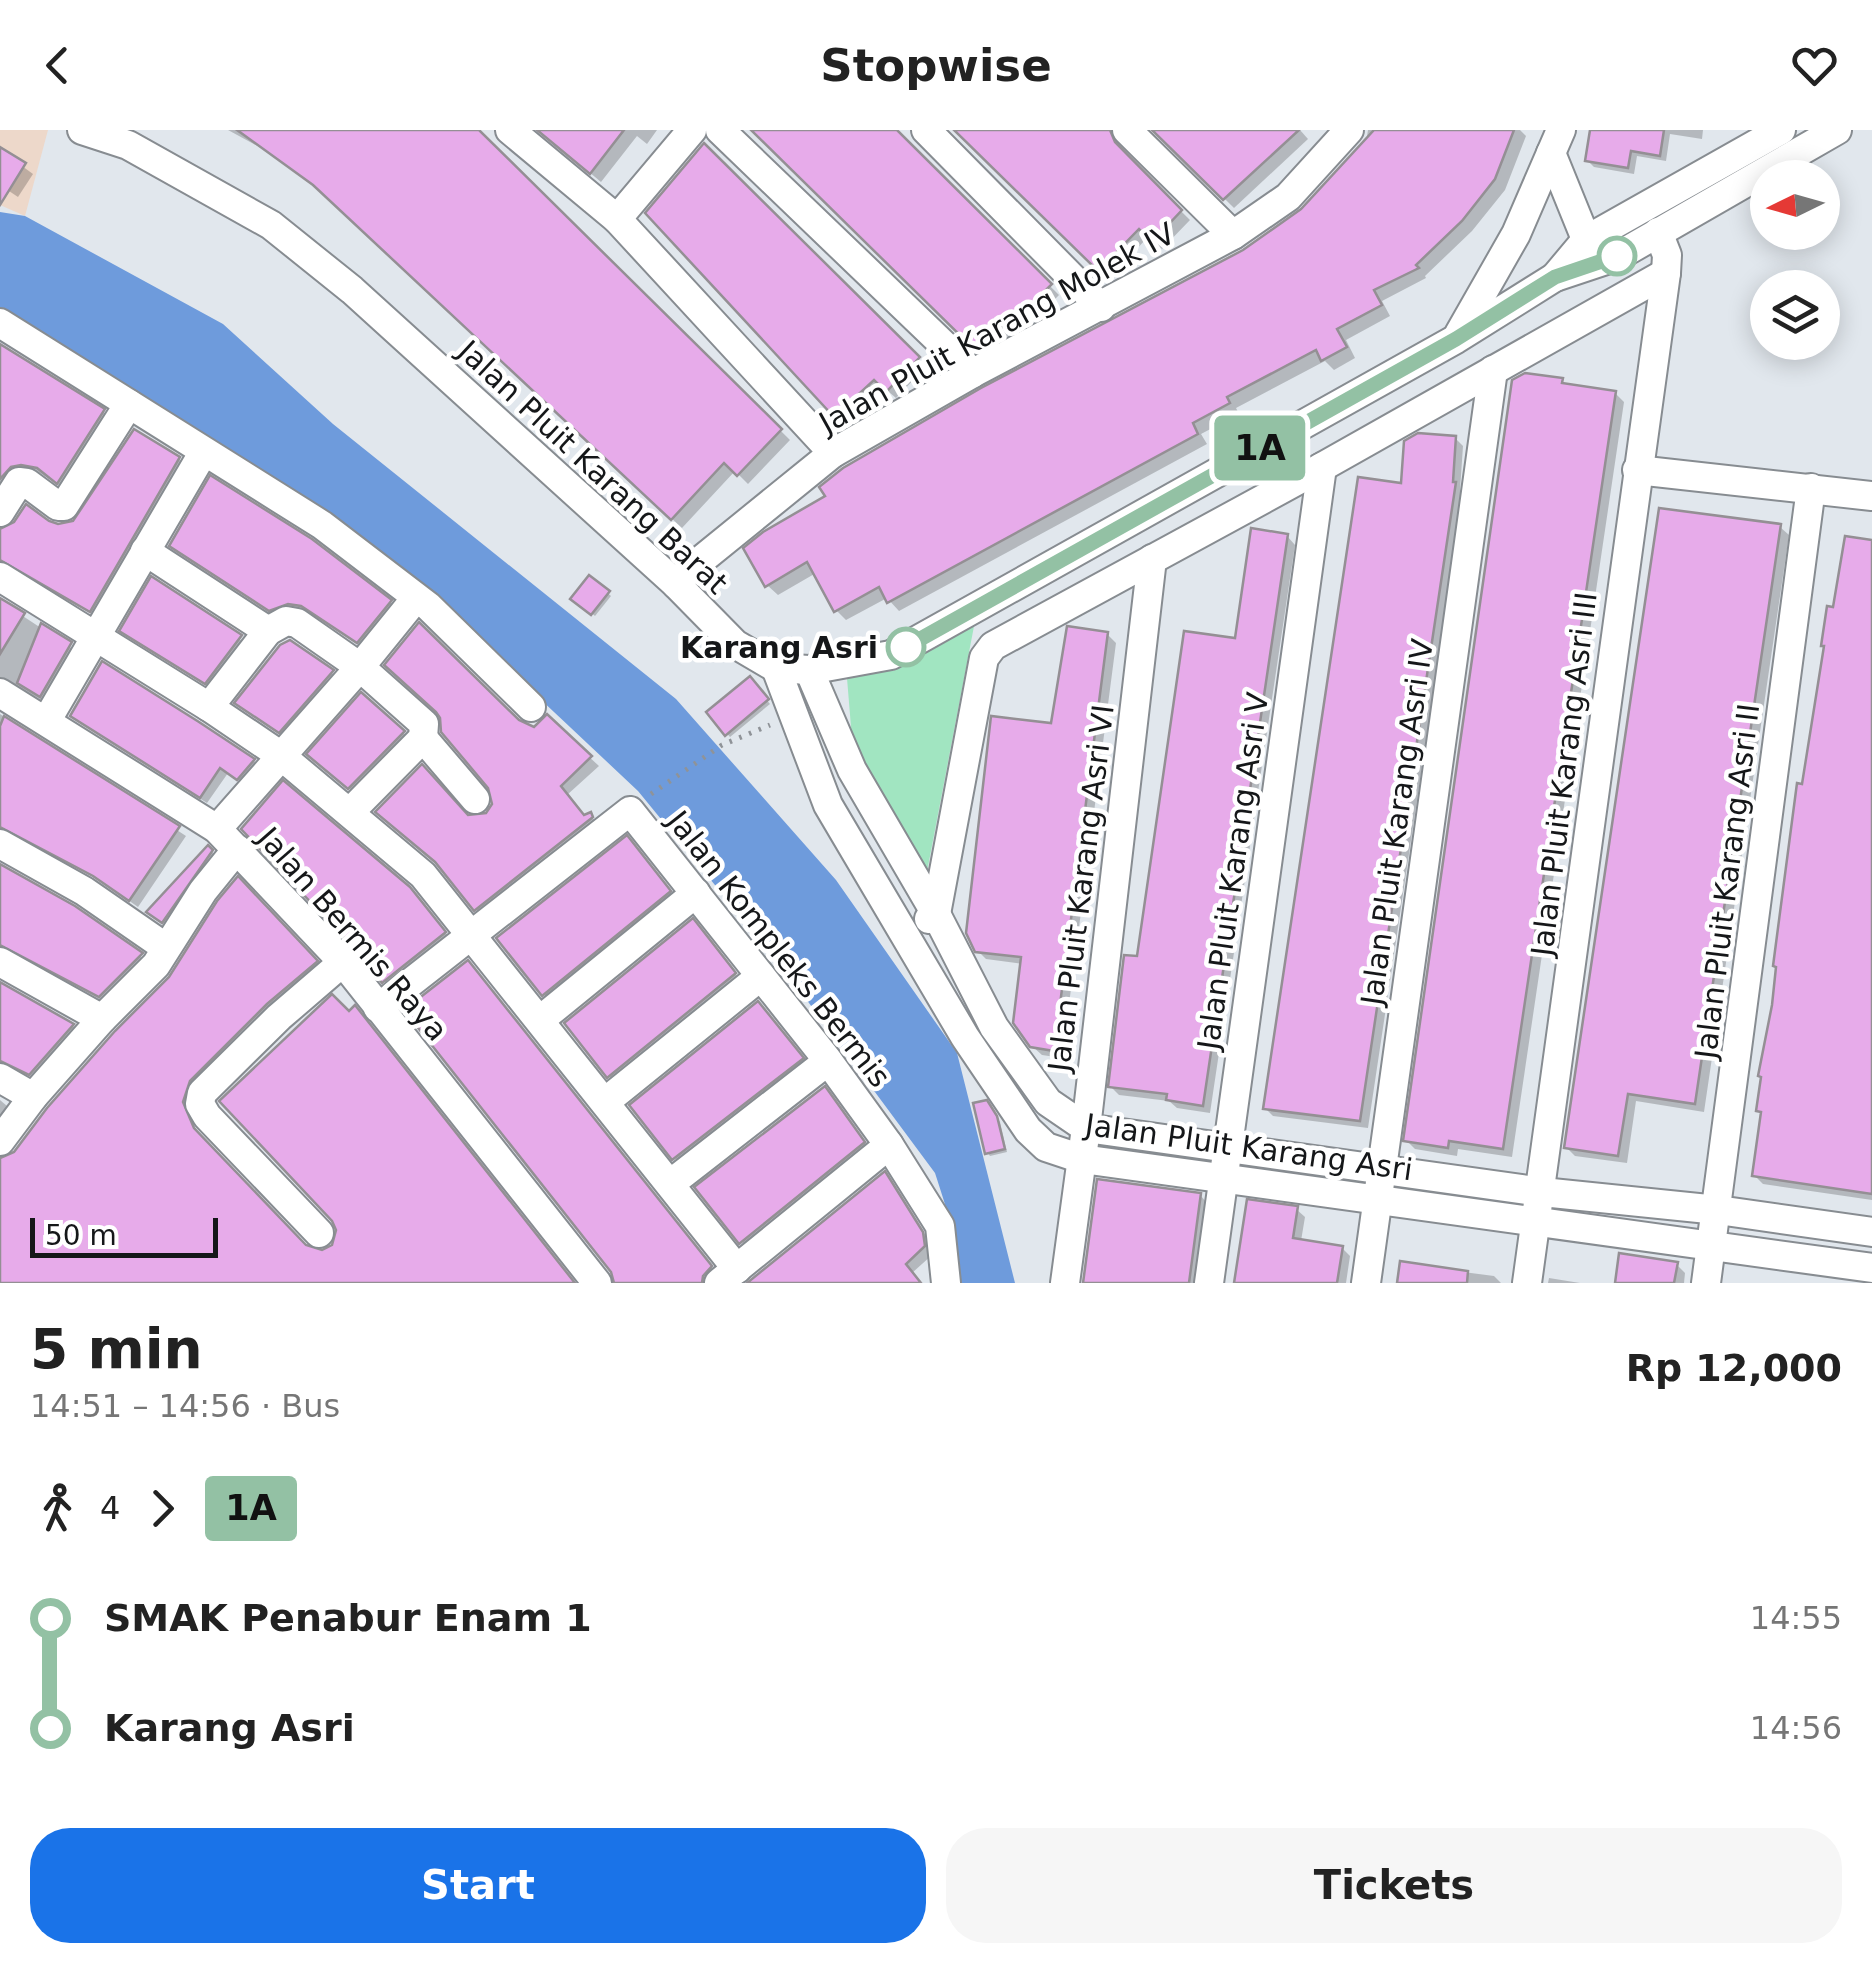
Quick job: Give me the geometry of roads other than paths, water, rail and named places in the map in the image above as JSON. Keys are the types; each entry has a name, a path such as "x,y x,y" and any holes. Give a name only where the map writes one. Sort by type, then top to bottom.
{"street":[{"name":"Jalan Pluit Karang Barat","path":"82,130 130,138 271,225 352,290 676,584 735,644 776,668 809,670 892,655 1456,339 1592,252 1749,138 1780,130"},
{"path":"510,130 617,220 832,453"},
{"path":"617,220 692,130"},
{"path":"720,130 972,373"},
{"path":"926,130 1101,307"},
{"path":"1128,130 1233,235"},
{"name":"Jalan Pluit Karang Barat","path":"1592,252 1658,232 1837,130"},
{"name":"Jalan Pluit Karang Molek IV","path":"676,584 832,453 972,373 1233,235 1288,197 1342,133"},
{"path":"1556,142 1592,252"},
{"path":"1456,339 1516,234 1556,142"},
{"name":"Jalan Pluit Karang Asri III","path":"1528,1283 1666,274 1667,255 1658,232"},
{"path":"904,939 936,914 984,658 1001,640 1322,467 1666,274"},
{"path":"0,324 322,525 428,606 531,707"},
{"name":"Jalan Pluit Karang Asri IV","path":"1366,1283 1493,370"},
{"path":"0,512 19,482 26,482 62,507 129,404"},
{"path":"47,720 203,452"},
{"name":"Jalan Pluit Karang Asri V","path":"1209,1283 1322,467"},
{"path":"1637,470 1872,496"},
{"name":"Jalan Pluit Karang Asri II","path":"1706,1283 1811,488"},
{"path":"145,551 268,631"},
{"name":"Jalan Pluit Karang Asri VI","path":"1065,1283 1152,560"},
{"path":"0,578 210,707 280,755 423,875 670,1184 728,1276 889,1144"},
{"path":"0,1141 102,1018 156,965 280,755 416,598"},
{"path":"210,707 268,631 290,620 360,667 424,724 423,738 350,812"},
{"name":"Jalan Pluit Karang Asri","path":"776,668 828,805 904,939 1028,1130 1046,1147 1082,1159 1224,1179 1542,1192 1718,1210 1872,1232"},
{"name":"Jalan Pluit Karang Asri","path":"809,670 852,770 936,914 994,1027 1048,1102 1086,1128 1228,1147 1537,1224 1872,1268"},
{"name":"Jalan Bermis Raya","path":"0,693 227,839 342,962 597,1283"},
{"path":"423,738 475,799"},
{"name":"Jalan Kompleks Bermis","path":"473,936 630,811 828,1060 889,1144 940,1226 946,1283"},
{"path":"0,844 84,891 165,946"},
{"path":"540,1020 696,893"},
{"path":"378,1008 473,936"},
{"path":"0,962 102,1018"},
{"path":"319,1234 206,1116 200,1104 202,1093 342,962"},
{"path":"605,1102 761,976"},
{"path":"670,1184 828,1060"},
{"path":"0,1078 33,1097"}],"water":[{"path":"0,212 25,216 223,324 333,424 676,699 836,880 957,1053 1015,1283 958,1283 955,1241 935,1173 786,972 638,791 435,600 0,313"}],"place":[{"name":"Karang Asri","path":"906,647"}]}
